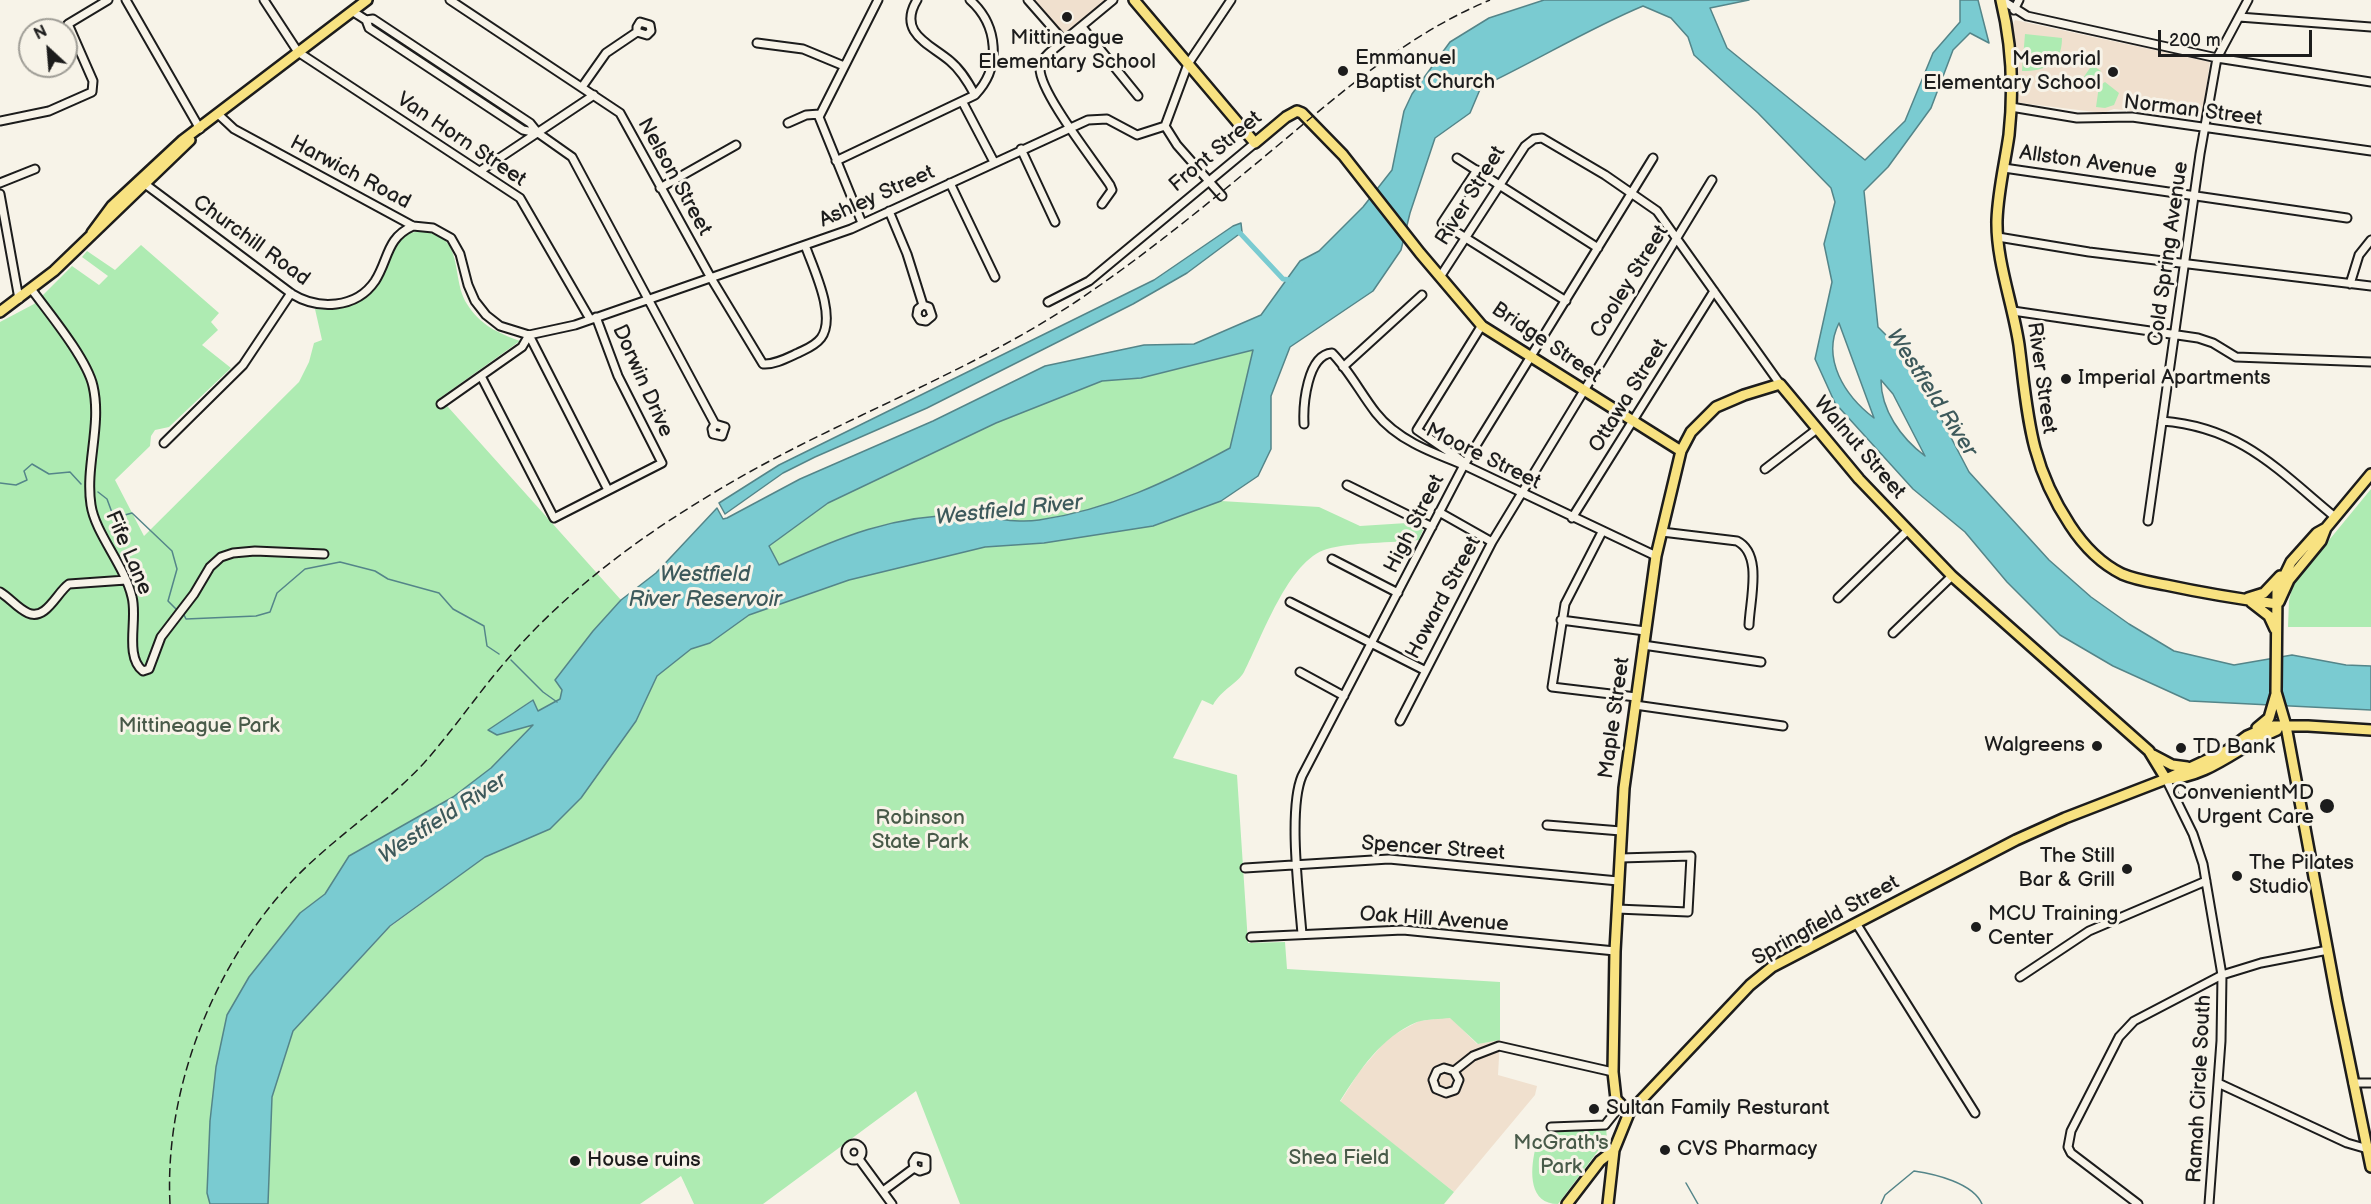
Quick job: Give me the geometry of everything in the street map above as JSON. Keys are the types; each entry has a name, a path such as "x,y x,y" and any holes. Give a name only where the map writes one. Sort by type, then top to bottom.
{"main road":[{"path":"0,312 32,290 92,233 112,206 200,129 366,0"},
{"path":"1134,0 1255,143"},
{"name":"River Street","path":"2001,0 2011,62 2011,107 1998,212 1998,237 2013,311 2036,459 2054,500 2078,537 2099,559 2128,576 2277,604"},
{"name":"Front Street","path":"1255,143 1286,117 1300,112 1333,144 1388,214"},
{"name":"Bridge Street","path":"1388,214 1482,326 1681,451"},
{"name":"Walnut Street","path":"1780,384 1817,429 1952,576 2153,755 2166,779"},
{"name":"Maple Street","path":"1621,1106 1613,1091 1613,1072 1615,951 1621,831 1635,701 1656,556 1681,451 1691,432 1716,407 1743,394 1780,384"},
{"path":"2277,604 2289,580 2321,541 2326,528 2371,474"},
{"path":"2277,633 2269,616 2247,600 2267,590 2317,533 2326,528"},
{"path":"2291,562 2280,582 2277,604 2277,708 2286,726 2371,1167"},
{"path":"2247,736 2265,723 2277,708"},
{"name":"Springfield Street","path":"1608,1204 1614,1150 1629,1113 1762,974 1856,922 2034,831 2166,779 2228,750 2247,736 2273,726 2286,726"},
{"path":"2286,726 2371,730"},
{"name":"Springfield Street","path":"2166,779 2179,779 2227,760 2254,741 2286,726"},
{"path":"2153,755 2177,767 2190,767"},
{"path":"1621,1106 1629,1113"},
{"path":"1567,1204 1600,1161 1614,1150"}],"street":[{"path":"0,121 49,111 93,90 93,81 68,24 108,0"},
{"path":"126,0 200,129"},
{"path":"264,0 298,52"},
{"name":"Nelson Street","path":"450,0 620,113 711,278 760,362 765,364 775,362 815,344 825,329 825,305 805,245"},
{"path":"862,224 822,128 820,114 878,0"},
{"path":"917,0 911,16 916,35 954,65 975,95"},
{"path":"836,161 975,95 989,72 994,50 990,29 980,10 970,0"},
{"path":"1028,0 1064,41"},
{"path":"1102,204 1112,190 1110,185 1070,127 1041,74 1042,61 1049,53 1113,0"},
{"path":"1222,196 1165,126 1188,64 1231,0"},
{"path":"2001,0 2027,16 2217,58 2371,82"},
{"path":"2014,10 2019,0"},
{"name":"Cold Spring Avenue","path":"2148,521 2194,195 2217,58 2248,0"},
{"path":"352,11 366,20 369,28 523,130 538,133"},
{"path":"2239,17 2371,27"},
{"path":"366,20 373,19 530,123 538,133 568,153 576,162 716,424"},
{"path":"1082,27 1138,96"},
{"path":"582,87 606,53 637,32"},
{"path":"757,43 803,49 844,66"},
{"name":"Van Horn Street","path":"298,52 523,201 593,318"},
{"path":"418,60 423,52"},
{"path":"472,96 477,88"},
{"path":"480,171 594,95"},
{"path":"962,101 994,162"},
{"name":"Norman Street","path":"2011,107 2077,118 2123,117 2205,126 2371,151"},
{"name":"Harwich Road","path":"218,114 234,129 413,226 434,228 451,238 460,254 470,291 482,310 507,330 529,335"},
{"path":"788,123 806,115 820,114"},
{"name":"Ashley Street","path":"593,318 862,224 1021,149 1091,119 1104,119 1132,134 1140,135 1165,126"},
{"name":"River Street","path":"1440,277 1525,146 1536,138"},
{"name":"Walnut Street","path":"1536,138 1548,141 1657,211 1780,384"},
{"name":"Front Street","path":"1048,302 1089,281 1255,143"},
{"path":"660,188 736,145"},
{"path":"1021,149 1055,222"},
{"path":"1457,158 1598,248"},
{"name":"High Street","path":"1302,934 1297,864 1299,784 1464,465 1653,159"},
{"name":"Allston Avenue","path":"2004,168 2346,218"},
{"path":"0,183 35,170"},
{"path":"1477,170 1442,223 1566,301"},
{"name":"Cooley Street","path":"1520,494 1712,180"},
{"name":"Churchill Road","path":"142,182 291,293 317,304 335,305 350,301 373,283 392,241 413,226"},
{"path":"950,183 994,277"},
{"path":"0,194 19,299"},
{"path":"889,211 908,254 923,305"},
{"path":"1998,237 2185,264 2371,286"},
{"path":"2350,284 2360,255 2371,240"},
{"name":"Fife Lane","path":"32,290 84,365 93,385 91,507 126,580 135,612 134,660 143,671 152,666 161,637 194,594 210,567 221,557 233,553 255,551 324,554"},
{"name":"Ottawa Street","path":"1572,518 1714,291"},
{"path":"164,443 243,365 291,293"},
{"path":"1343,367 1422,295"},
{"path":"2013,311 2210,341 2236,357 2371,362"},
{"path":"441,404 522,347 529,335 593,318"},
{"name":"Dorwin Drive","path":"481,376 554,518 662,463 618,376 593,318"},
{"path":"1464,465 1417,430 1482,326"},
{"path":"529,335 608,490"},
{"name":"Moore Street","path":"1304,424 1304,404 1310,377 1317,362 1325,355 1333,354 1376,413 1392,429 1440,456 1464,465 1520,494 1656,556"},
{"path":"2162,421 2202,426 2238,441 2335,517"},
{"path":"1765,469 1817,429"},
{"path":"1347,485 1432,527"},
{"name":"Howard Street","path":"1400,721 1424,670 1520,494"},
{"path":"1439,512 1492,542"},
{"path":"1838,598 1908,530"},
{"path":"1602,532 1569,596 1561,621 1552,687 1783,726"},
{"path":"1662,532 1737,540 1745,545 1753,559 1749,625"},
{"path":"1332,559 1398,592"},
{"path":"1893,633 1952,576"},
{"path":"0,592 28,613 37,614 47,608 69,584 126,580"},
{"path":"1290,602 1424,670"},
{"path":"1561,621 1645,631"},
{"path":"1643,645 1761,662"},
{"path":"1300,672 1344,696"},
{"name":"Ramah Circle South","path":"2166,779 2193,834 2206,881 2222,975 2218,1083 2209,1204"},
{"path":"1547,825 1621,831"},
{"path":"1617,909 1688,912 1691,856 1620,858"},
{"name":"Spencer Street","path":"1245,868 1396,859 1618,881"},
{"path":"2020,977 2089,931 2206,881"},
{"path":"1856,922 1975,1113"},
{"name":"Oak Hill Avenue","path":"1251,937 1403,930 1615,951"},
{"path":"2138,1204 2071,1153 2068,1147 2071,1131 2127,1027 2147,1012 2222,975 2261,963 2328,950"},
{"path":"1454,1071 1473,1056 1499,1046 1613,1072"},
{"path":"2218,1083 2369,1150"},
{"path":"2353,1083 2371,1083"},
{"path":"1551,1127 1605,1125 1621,1106"},
{"path":"859,1159 892,1204"},
{"path":"883,1191 914,1168"}],"shaded area":[{"name":"Mittineague Elementary School","path":"1033,0 1106,0 1065,34 1061,33"},
{"name":"Memorial Elementary School","path":"2015,20 2210,62 2202,118 2114,109 2103,113 2017,101 2017,59 2012,26"},
{"path":"1450,1017 1477,1044 1500,1040 1498,1075 1537,1086 1535,1095 1454,1192 1340,1102 1359,1072 1388,1038 1419,1021"}],"green space":[{"path":"2025,34 2062,38 2056,60 2038,70 2022,71"},
{"path":"2092,65 2101,71 2090,87 2081,81"},
{"path":"2105,82 2119,93 2114,105 2105,108 2096,107 2099,86"},
{"name":"Mittineague Park","path":"422,231 436,234 451,249 462,293 478,318 504,335 520,341 440,398 621,600 558,675 555,680 562,690 560,699 538,711 532,700 489,730 497,735 534,724 491,768 453,797 350,856 325,894 300,913 249,977 227,1015 216,1067 210,1121 207,1193 210,1204 0,1204 0,322 34,304 72,266 99,285 108,276 82,257 87,251 115,270 141,245 219,313 211,322 218,330 202,345 231,368 169,427 155,430 151,436 150,446 115,480 144,536 299,382 309,362 314,343 322,340 315,309 347,306 364,297 379,282 396,241 404,235"},
{"path":"1253,350 1230,448 1138,493 1089,509 1039,520 1010,520 962,515 890,523 824,545 779,565 769,546 828,503 996,423 1102,381 1141,378"},
{"path":"2371,489 2371,627 2288,627 2289,601 2293,584"},
{"name":"Robinson State Park","path":"1221,501 1319,507 1360,526 1407,523 1423,530 1419,540 1337,547 1313,556 1288,584 1244,672 1213,705 1202,700 1173,758 1237,775 1248,943 1285,942 1287,969 1500,982 1500,1040 1478,1044 1450,1018 1417,1022 1404,1028 1382,1045 1364,1066 1340,1101 1454,1192 1444,1204 960,1204 916,1091 763,1204 694,1204 681,1176 640,1204 268,1204 272,1097 293,1031 390,927 485,857 550,829 581,798 636,721 657,676 691,649 710,643 749,615 849,580 985,547 1044,543 1153,526"},
{"name":"McGrath's Park","path":"1551,1127 1606,1127 1607,1139 1558,1204 1548,1203 1541,1199 1532,1177 1536,1147"}],"water":[{"path":"1544,0 1749,0 1710,8 1727,48 1865,160 1905,121 1933,53 1960,22 1960,0 1978,0 1989,43 1970,33 1953,50 1931,108 1888,167 1864,191 1878,327 1910,359 1969,472 2049,560 2091,597 2129,624 2174,651 2234,665 2292,655 2346,665 2371,666 2371,710 2190,701 2113,666 2060,635 2007,582 1965,532 1913,489 1835,403 1815,359 1832,282 1824,244 1835,202 1831,188 1758,113 1694,55 1688,37 1671,18 1643,6 1481,87 1470,113 1435,138 1410,213 1401,250 1373,291 1290,347 1271,396 1271,449 1258,476 1221,501 1153,526 1044,543 985,547 849,580 749,615 710,643 691,649 657,676 636,721 581,798 550,829 485,857 390,926 293,1031 272,1097 268,1204 210,1204 207,1193 210,1121 216,1067 227,1015 249,977 300,913 325,894 349,856 453,797 491,768 533,725 497,735 488,730 533,700 538,711 560,699 562,690 555,680 593,631 621,600 656,573 717,508 723,519 727,518 800,479 933,421 1045,366 1144,345 1194,344 1261,315 1300,261 1319,251 1363,207 1392,170 1404,111 1412,94 1450,42 1489,18","holes":["1839,323 1874,418 1854,399 1839,376 1833,350 1834,337","1253,350 1230,448 1138,493 1090,509 1039,520 1010,520 962,515 890,523 824,545 779,565 769,546 828,503 996,423 1102,381 1141,378","1881,380 1893,394 1925,456 1908,441 1894,422 1882,391"]},
{"path":"1241,223 1242,232 1187,273 1133,304 927,408 783,473 725,514 719,503 779,465 1154,280 1233,226"}],"waterway":[{"path":"1235,231 1240,233 1283,279 1291,280"},
{"path":"0,483 16,485 27,480 24,471 32,464 49,474 70,472 81,484"},
{"path":"98,492 107,499 114,518 132,513 172,551 177,569 168,601 177,610"},
{"path":"184,615 186,619 256,616 270,612 277,593 305,569 340,562 375,571 388,579 439,593 453,609 484,626 487,646 499,654"},
{"path":"511,660 543,692 557,702"},
{"path":"1881,1204 1885,1195 1914,1171 1932,1174 1962,1185 1971,1190 1982,1204"},
{"path":"1686,1183 1698,1204"}],"railway":[{"path":"170,1204 170,1159 176,1114 186,1070 201,1026 220,984 243,944 269,907 299,874 424,763 501,667 557,607 633,545 715,492 805,443 989,353 1077,301 1178,227 1377,65 1431,29 1490,0"}],"place":[{"name":"Mittineague Elementary School","path":"1067,17"},
{"name":"Emmanuel Baptist Church","path":"1343,71"},
{"name":"Memorial Elementary School","path":"2113,72"},
{"name":"Imperial Apartments","path":"2066,379"},
{"name":"Walgreens","path":"2097,746"},
{"name":"TD Bank","path":"2181,748"},
{"name":"ConvenientMD Urgent Care","path":"2327,806"},
{"name":"The Still Bar & Grill","path":"2127,869"},
{"name":"The Pilates Studio","path":"2237,876"},
{"name":"MCU Training Center","path":"1976,927"},
{"name":"Sultan Family Resturant","path":"1594,1109"},
{"name":"CVS Pharmacy","path":"1665,1150"},
{"name":"House ruins","path":"575,1161"}],"water label":[{"name":"Westfield River","path":"1931,393"},
{"name":"Westfield River","path":"1009,511"},
{"name":"Westfield River Reservoir","path":"705,588"},
{"name":"Westfield River","path":"443,819"}],"park label":[{"name":"Shea Field","path":"1339,1159"}]}
